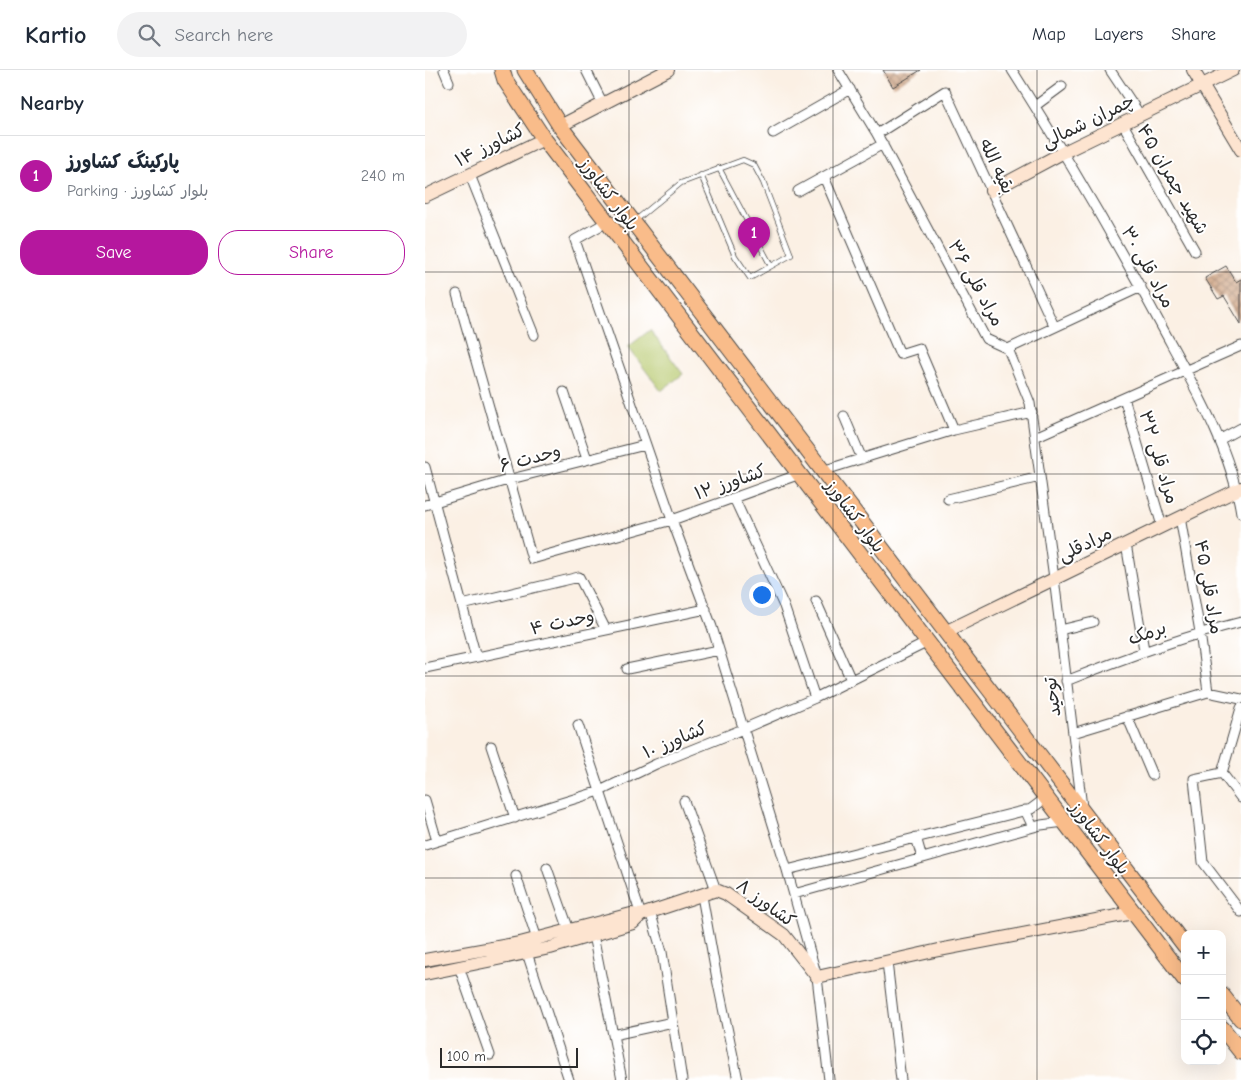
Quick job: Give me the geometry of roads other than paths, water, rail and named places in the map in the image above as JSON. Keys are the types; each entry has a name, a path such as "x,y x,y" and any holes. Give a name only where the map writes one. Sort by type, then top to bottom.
{"main road":[{"name":"بلوار کشاورز","path":"502,70 505,80 544,139 1181,975"},
{"name":"بلوار کشاورز","path":"525,70 560,126 1181,941"},
{"path":"866,561 881,549"},
{"path":"1226,999 1241,1019"},
{"path":"1226,1033 1241,1052"}],"street":[{"path":"444,70 449,82"},
{"path":"587,70 603,104"},
{"name":"مراد قلی ۳۶","path":"838,70 883,144 986,339 1008,348 1031,403 1054,578"},
{"name":"مراد قلی ۳۰","path":"1012,70 1064,152 1141,287 1186,371 1219,440 1239,488 1241,513"},
{"path":"1110,70 1140,115"},
{"path":"1193,70 1241,150"},
{"name":"چمران شمالی","path":"991,191 1064,152 1233,70"},
{"path":"560,126 665,71"},
{"path":"1035,106 1061,86"},
{"path":"773,133 850,89"},
{"name":"بقیه الله","path":"877,134 945,91 1054,326"},
{"name":"شهید چمران ۴۵","path":"1123,124 1195,251"},
{"name":"کشاورز ۱۴","path":"425,196 544,139"},
{"path":"798,191 883,144"},
{"path":"470,174 534,335"},
{"path":"824,177 900,354 919,348 954,430"},
{"path":"607,222 575,240 671,520 706,609 787,870 817,976 829,1080"},
{"path":"1008,348 1141,287"},
{"path":"457,294 511,479"},
{"path":"1035,437 1241,346"},
{"path":"564,392 587,459"},
{"name":"مراد قلی ۳۲","path":"1124,398 1162,526"},
{"path":"822,471 954,430 1032,412"},
{"path":"844,416 862,459"},
{"path":"1219,440 1241,428"},
{"name":"وحدت ۶","path":"429,504 511,479 645,445"},
{"path":"425,467 429,504 462,605 476,657"},
{"name":"کشاورز ۱۲","path":"511,479 532,559 671,520 800,474"},
{"path":"948,498 1040,477"},
{"name":"مرادقلی","path":"945,632 1239,488"},
{"path":"734,498 784,606 815,698"},
{"name":"مراد قلی ۴۵","path":"1180,517 1201,632 1208,692"},
{"path":"1126,544 1144,650"},
{"path":"462,605 579,577 606,630"},
{"name":"توحید","path":"1054,578 1082,811"},
{"path":"817,601 851,680"},
{"name":"وحدت ۴","path":"425,668 706,609"},
{"path":"1060,630 1093,622"},
{"name":"برمک","path":"1066,681 1144,650 1241,622"},
{"name":"کشاورز ۱۰","path":"425,845 600,791 656,764 815,698 928,642"},
{"path":"627,669 719,650"},
{"path":"1073,733 1208,692 1241,699"},
{"path":"1222,773 1241,708"},
{"path":"1127,716 1152,776"},
{"path":"578,725 600,791 662,952 682,1080"},
{"path":"491,746 515,818"},
{"path":"1222,773 1194,779 1203,862 1241,912"},
{"path":"1222,773 1241,798"},
{"path":"787,870 1031,809 1046,798"},
{"path":"425,800 437,842"},
{"path":"684,801 716,890"},
{"path":"1025,810 1033,827"},
{"path":"794,894 1033,827 1063,822"},
{"path":"917,837 922,858"},
{"path":"547,868 569,930"},
{"path":"517,876 537,939"},
{"name":"کشاورز ۸","path":"425,960 537,939 569,930 592,930 631,914 646,913 716,890 727,894 783,935 817,976"},
{"path":"702,896 738,1080"},
{"path":"817,976 939,950 1133,913"},
{"path":"425,974 527,953 592,930 622,1080"},
{"path":"527,953 569,1080"},
{"path":"887,962 901,1080"},
{"path":"459,967 489,1055"},
{"path":"613,1035 673,1022"}],"lane":[{"path":"633,222 681,183 743,160 754,165 763,182 791,255 750,278 735,256 701,176"},
{"path":"719,168 771,266"}],"place":[{"name":"پارکینگ کشاورز","path":"754,258"}]}
